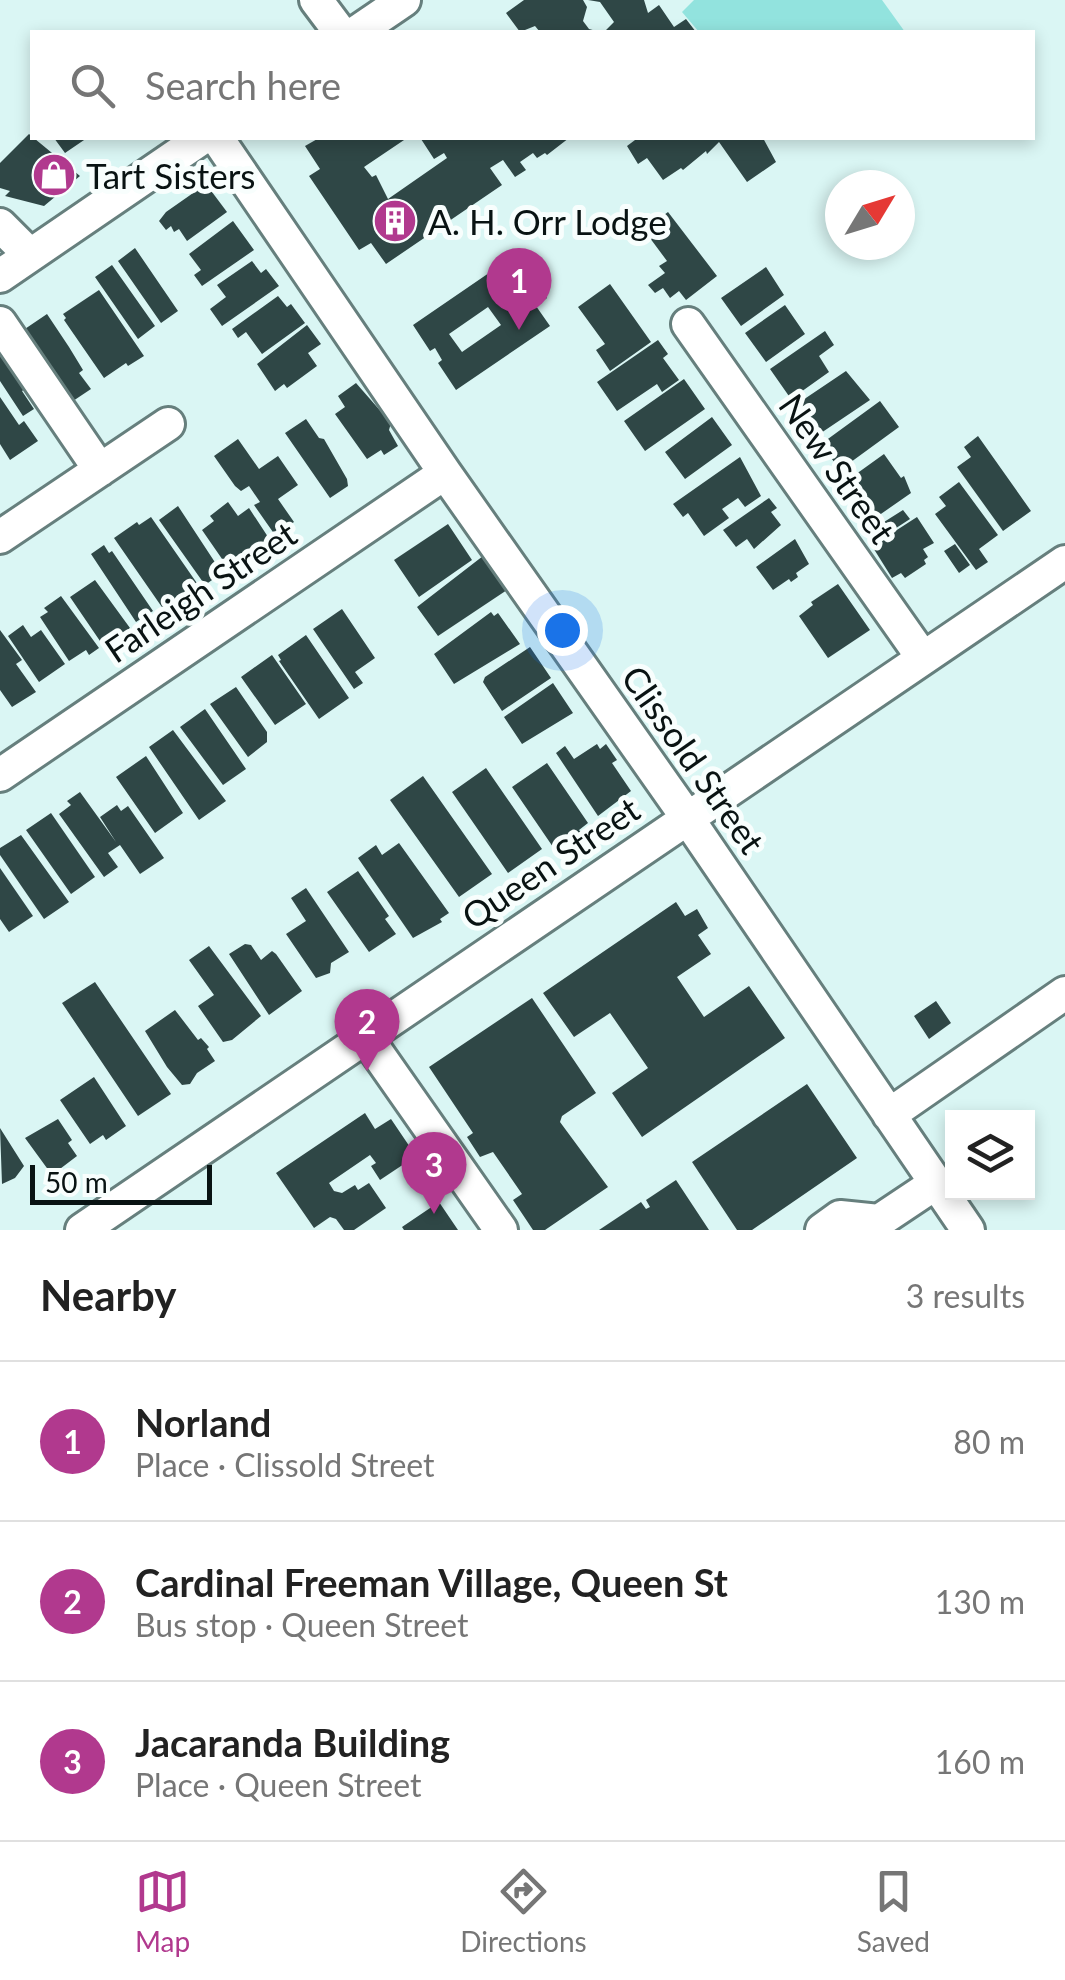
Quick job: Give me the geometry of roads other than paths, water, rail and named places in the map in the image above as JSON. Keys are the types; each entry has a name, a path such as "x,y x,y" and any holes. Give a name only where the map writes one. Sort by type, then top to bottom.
{"street":[{"path":"316,0 338,30"},
{"path":"360,30 404,0"},
{"path":"0,276 199,140"},
{"name":"Clissold Street","path":"217,140 968,1230"},
{"path":"0,225 30,255"},
{"path":"0,323 100,470"},
{"name":"New Street","path":"688,324 923,658"},
{"path":"0,537 168,424"},
{"name":"Farleigh Street","path":"0,775 445,472"},
{"name":"Queen Street","path":"82,1230 1065,562"},
{"path":"889,1115 1065,993"},
{"path":"366,1036 502,1230"},
{"path":"822,1230 840,1217 879,1221 936,1183"}],"place":[{"name":"Tart Sisters","path":"54,175"},
{"name":"A. H. Orr Lodge","path":"395,221"},
{"name":"Norland","path":"519,330"},
{"name":"Cardinal Freeman Village, Queen St","path":"367,1071"},
{"name":"Jacaranda Building","path":"434,1214"}]}
